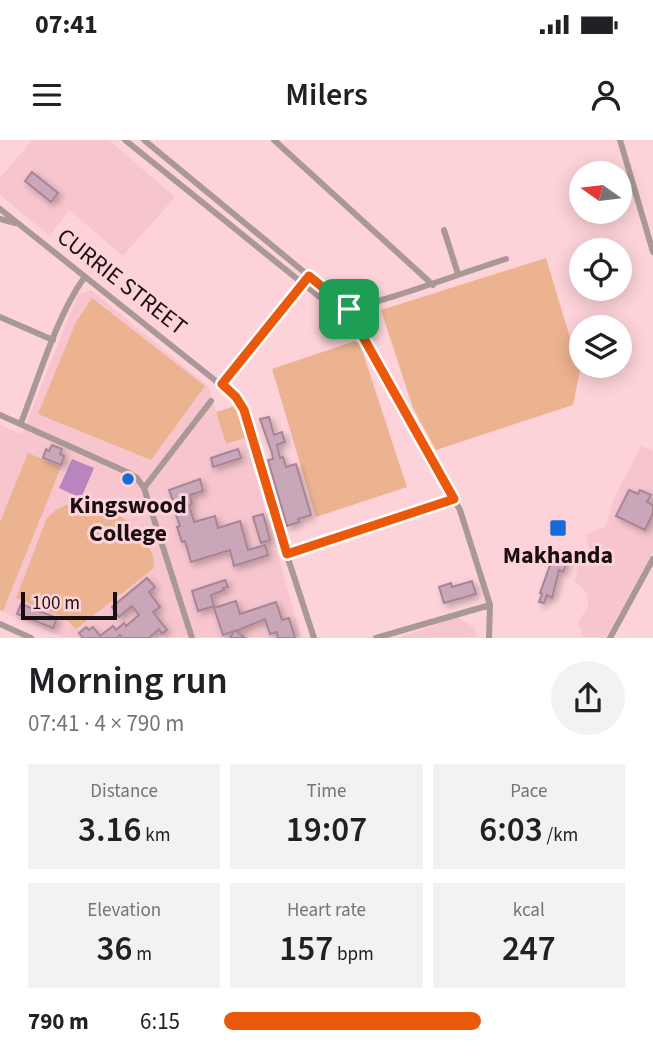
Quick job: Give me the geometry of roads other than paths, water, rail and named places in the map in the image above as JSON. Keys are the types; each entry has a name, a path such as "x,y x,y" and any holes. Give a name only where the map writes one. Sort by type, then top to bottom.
{"street":[{"path":"125,140 358,328"},
{"path":"274,140 433,285"},
{"path":"620,140 653,252"},
{"path":"142,154 146,142 349,309 460,510 490,605 489,638"},
{"path":"197,199 203,190"},
{"name":"CURRIE STREET","path":"0,209 236,397 244,410 314,638"},
{"path":"0,219 17,223"},
{"path":"444,230 458,274"},
{"path":"336,312 433,285 506,259"},
{"path":"222,384 309,276"},
{"path":"21,423 53,340 77,287 84,278"},
{"path":"0,317 53,340"},
{"path":"144,488 211,401"},
{"path":"0,415 137,478 144,488 192,638"},
{"path":"287,554 454,499"},
{"path":"610,638 653,559"},
{"path":"376,638 490,605"},
{"path":"0,624 31,638"}],"place":[{"name":"Kingswood College","path":"128,479"},
{"name":"Makhanda","path":"558,528"}]}
